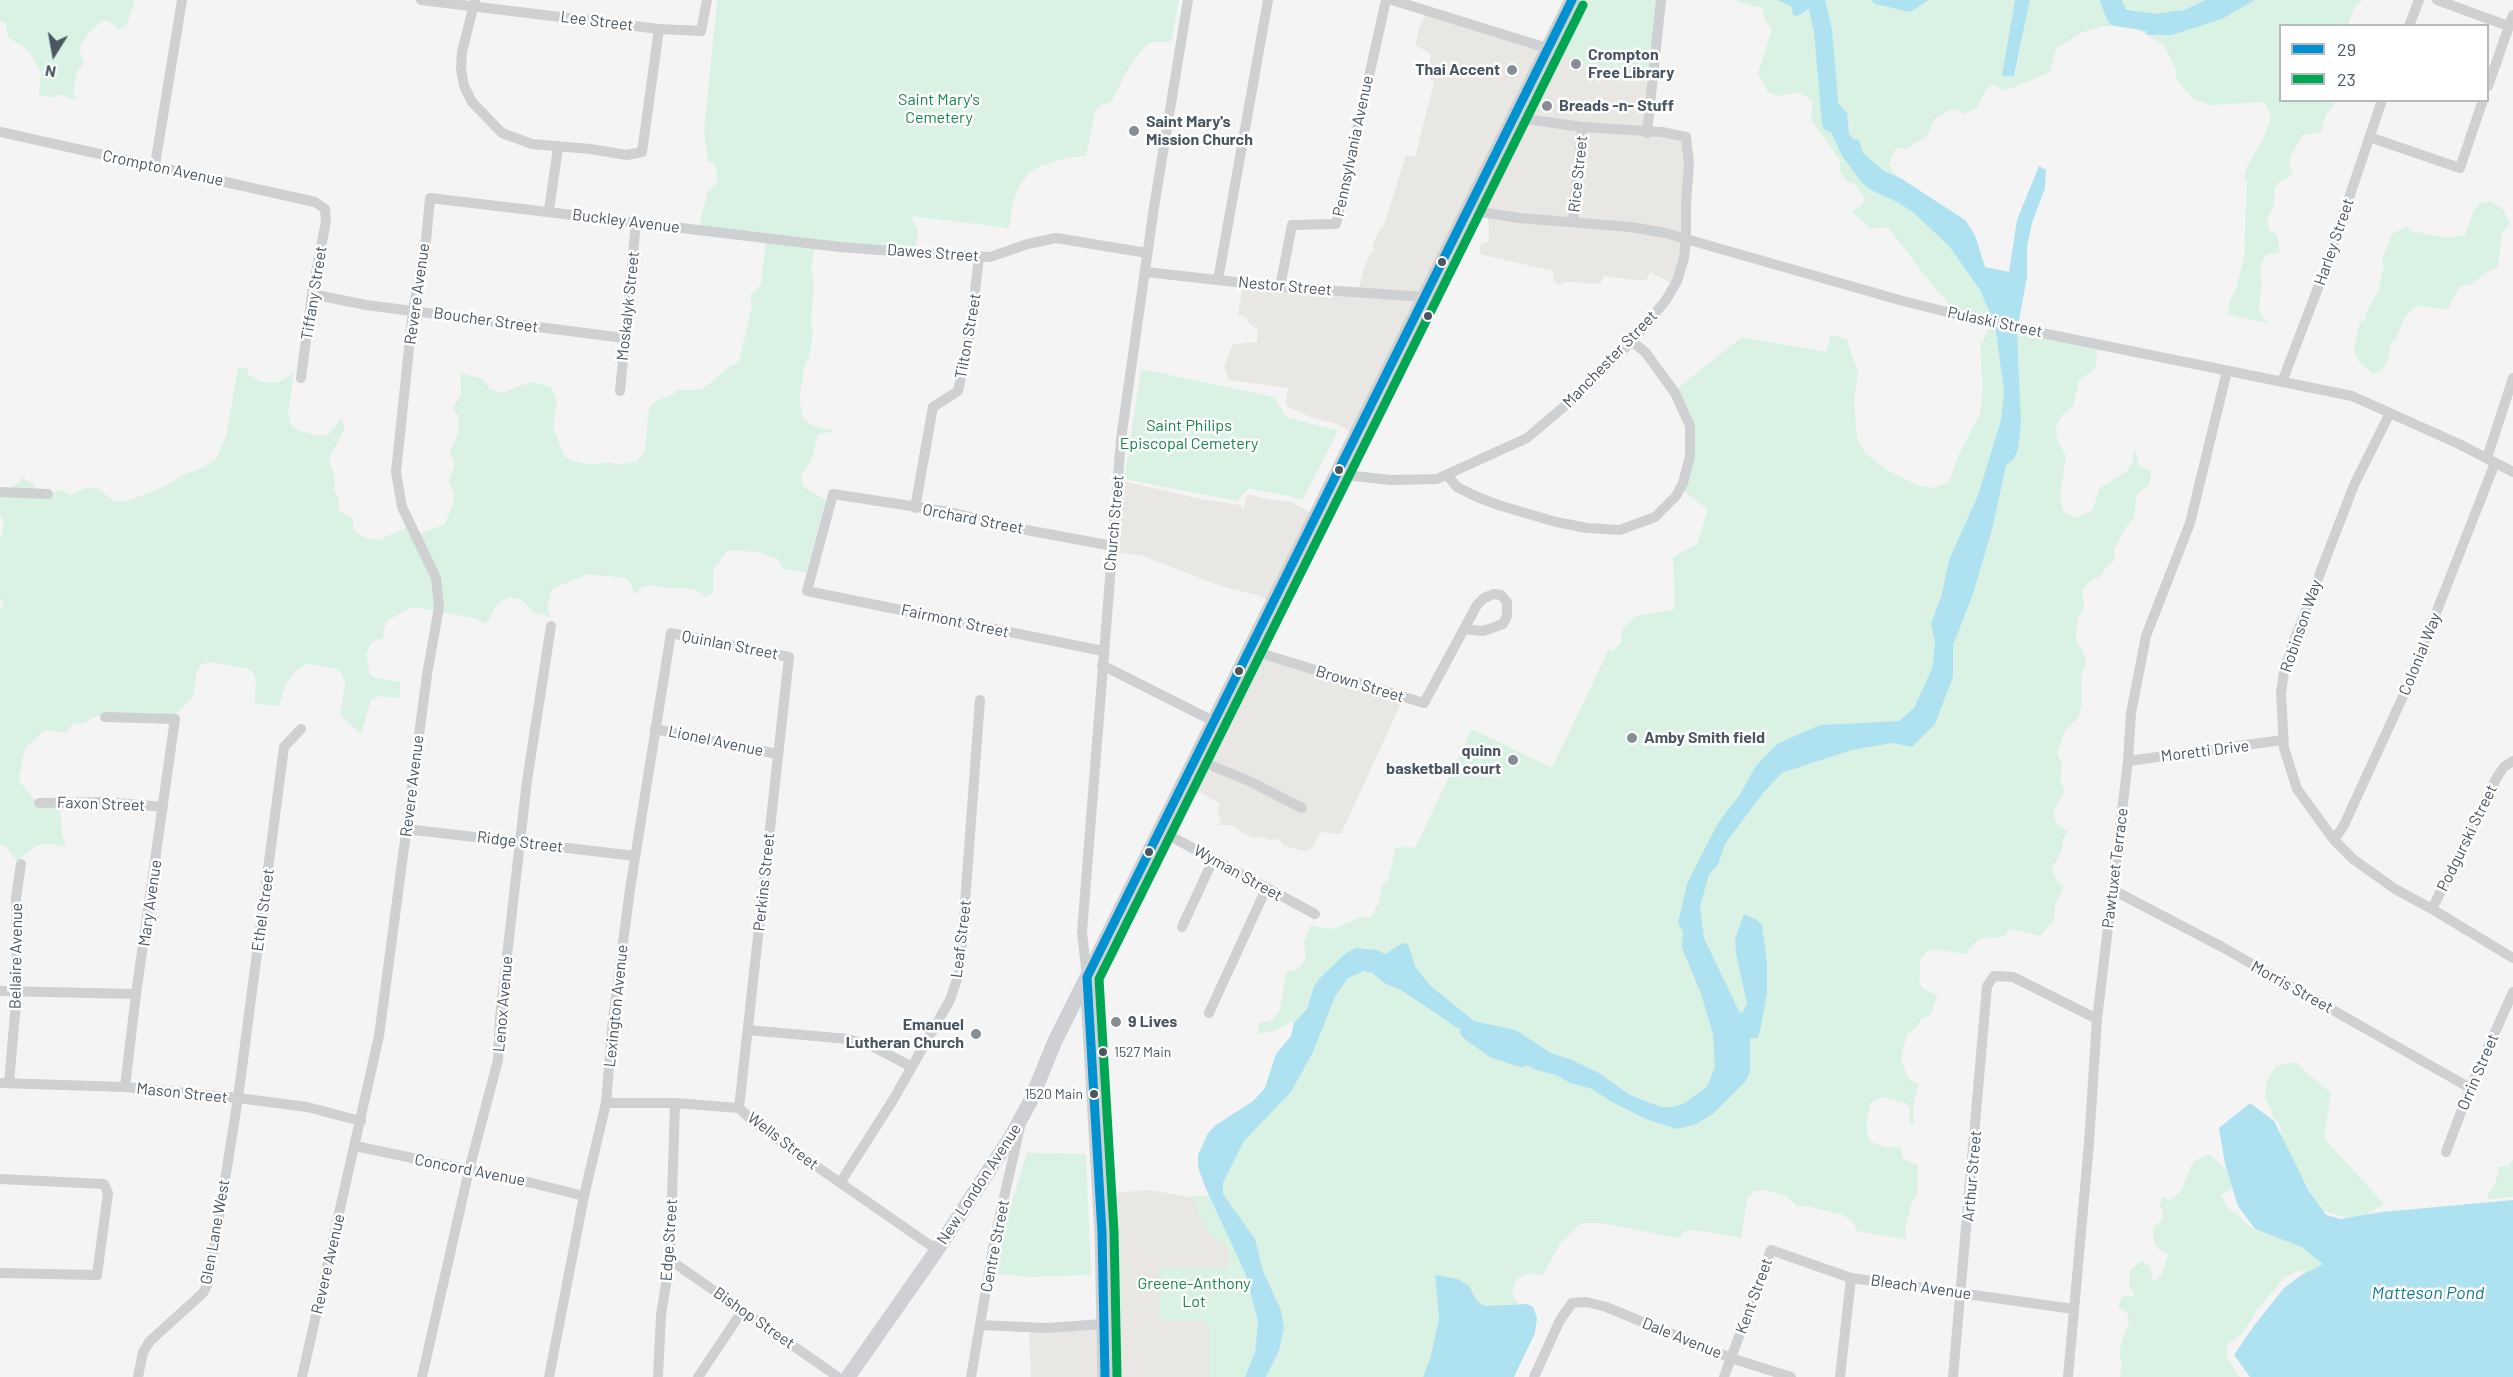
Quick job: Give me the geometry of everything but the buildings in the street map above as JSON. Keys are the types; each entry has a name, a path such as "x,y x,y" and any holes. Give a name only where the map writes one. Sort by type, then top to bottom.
{"main road":[{"name":"New London Avenue","path":"848,1377 937,1250 1023,1115 1055,1041 1572,0"},
{"path":"1087,977 1100,1188 1105,1377"}],"street":[{"path":"155,165 182,0"},
{"name":"Lee Street","path":"421,0 473,3 659,29 701,31 706,0"},
{"name":"Church Street","path":"1087,977 1082,932 1121,438 1188,0"},
{"path":"1218,280 1268,0"},
{"name":"Pennsylvania Avenue","path":"1280,287 1292,225 1336,224 1386,0"},
{"path":"1392,0 1547,48"},
{"path":"1512,117 1647,133 1661,0"},
{"path":"2410,24 2419,0"},
{"path":"2437,0 2508,26"},
{"path":"473,3 462,52 461,69 464,86 472,102 502,132 532,144 558,148 590,149 627,155 640,153 659,29"},
{"path":"2489,80 2513,15"},
{"name":"Harley Street","path":"2282,382 2325,272 2381,102"},
{"path":"2368,137 2460,168 2482,102"},
{"name":"Rice Street","path":"1573,222 1582,127"},
{"name":"Crompton Avenue","path":"0,132 315,202 325,209"},
{"name":"Manchester Street","path":"1336,474 1402,480 1437,479 1448,476 1527,438 1573,399 1632,341 1666,300 1677,281 1684,258 1686,238 1688,141 1686,137 1662,132 1647,133"},
{"path":"549,210 558,148"},
{"name":"Buckley Avenue","path":"430,198 549,210 823,245"},
{"name":"Revere Avenue","path":"302,1377 361,1121 388,977 427,675 439,607 436,578 402,507 396,472 413,310 426,241 430,198"},
{"name":"Tiffany Street","path":"301,378 312,294 326,221 325,209"},
{"name":"Pulaski Street","path":"1467,210 1518,218 1631,227 1686,238 1903,302 1983,321 2360,398 2513,471"},
{"name":"Moskalyk Street","path":"620,391 636,222"},
{"name":"Dawes Street","path":"823,245 990,257 1028,244 1056,238 1148,254"},
{"name":"Tilton Street","path":"915,508 933,408 958,391 970,334 979,256"},
{"name":"Nestor Street","path":"1146,272 1280,287 1425,297"},
{"name":"Boucher Street","path":"312,294 366,305 624,338"},
{"path":"1448,476 1457,487 1498,505 1557,522 1620,530 1655,518 1667,507 1683,483 1690,456 1690,426 1675,393 1646,353 1632,341"},
{"name":"Pawtuxet Terrace","path":"2068,1377 2088,1155 2097,1019 2128,761 2131,713 2146,636 2190,523 2227,371"},
{"name":"Colonial Way","path":"2334,840 2344,825 2405,692 2491,461 2513,378"},
{"name":"Robinson Way","path":"2390,413 2354,485 2292,645 2281,693 2283,740 2297,789 2334,840 2373,875 2513,958"},
{"path":"0,492 48,494"},
{"name":"Orchard Street","path":"807,591 833,494 950,512 1021,529 1113,546"},
{"name":"Fairmont Street","path":"807,591 1103,651"},
{"name":"Lenox Avenue","path":"422,1377 469,1170 498,1060 504,984 522,842 527,782 551,626"},
{"name":"Brown Street","path":"1250,650 1424,703 1464,629"},
{"name":"Quinlan Street","path":"671,633 789,657"},
{"name":"Lexington Avenue","path":"549,1377 584,1196 606,1103 613,1018 635,856 671,633"},
{"name":"Perkins Street","path":"739,1108 789,657"},
{"path":"1102,665 1215,722"},
{"name":"Leaf Street","path":"840,1183 912,1067 950,1000 960,970 980,700"},
{"name":"Mary Avenue","path":"105,717 175,719 125,1087"},
{"name":"Ethel Street","path":"238,1098 284,747 301,729"},
{"name":"Lionel Avenue","path":"655,729 777,754"},
{"name":"Moretti Drive","path":"2128,761 2283,740"},
{"path":"1196,759 1249,780 1302,808"},
{"name":"Podgurski Street","path":"2432,909 2497,777 2508,764"},
{"name":"Faxon Street","path":"39,802 106,802 163,807"},
{"name":"Ridge Street","path":"406,829 635,856"},
{"name":"Wyman Street","path":"1161,831 1315,914"},
{"path":"1182,927 1213,860"},
{"name":"Bellaire Avenue","path":"5,1083 17,991 16,898 21,864"},
{"path":"1209,1013 1266,889"},
{"name":"Morris Street","path":"2113,890 2222,947 2470,1088"},
{"name":"Arthur Street","path":"1953,1377 1987,986 1994,976 2013,977 2097,1019"},
{"path":"0,991 136,994"},
{"name":"Orrin Street","path":"2446,1152 2470,1088 2513,992"},
{"path":"748,1030 848,1039 870,1045 912,1067"},
{"name":"Mason Street","path":"5,1083 125,1087 238,1098 307,1107 361,1121"},
{"name":"Glen Lane West","path":"138,1377 143,1352 150,1341 203,1293 209,1281 238,1098"},
{"name":"Wells Street","path":"606,1103 675,1103 739,1108 755,1123 937,1250"},
{"name":"Edge Street","path":"658,1377 661,1316 670,1260 675,1103"},
{"name":"Centre Street","path":"971,1377 995,1237 1023,1115"},
{"name":"Concord Avenue","path":"355,1146 584,1196"},
{"path":"0,1179 104,1184 108,1192 97,1275 0,1273"},
{"name":"Bleach Avenue","path":"1771,1250 1851,1278 2074,1309"},
{"name":"Kent Street","path":"1724,1377 1771,1250"},
{"name":"Bishop Street","path":"670,1260 838,1377"},
{"path":"1840,1377 1851,1278"},
{"name":"Dale Avenue","path":"1534,1377 1560,1320 1572,1303 1586,1302 1606,1307 1731,1358 1791,1377"},
{"path":"698,1377 743,1310"},
{"path":"980,1325 1046,1328 1103,1324"}],"shaded area":[{"path":"1427,12 1551,44 1579,64 1654,71 1647,131 1686,138 1685,243 1673,284 1650,272 1647,279 1642,281 1604,276 1600,284 1565,282 1561,285 1554,282 1553,271 1479,254 1481,244 1489,241 1488,215 1467,212 1355,434 1336,424 1310,417 1287,406 1288,388 1229,380 1224,367 1233,344 1257,342 1258,330 1249,323 1247,318 1238,314 1243,285 1358,292 1363,271 1371,252 1375,251 1372,246 1384,225 1406,155 1415,157 1434,83 1427,76 1431,54 1415,45 1419,28"},
{"path":"1118,480 1206,500 1240,505 1243,509 1248,494 1275,501 1291,502 1315,515 1272,602 1257,595 1224,587 1140,555 1112,552"},
{"path":"1249,653 1403,699 1341,834 1321,832 1312,848 1305,851 1284,846 1278,838 1272,841 1261,837 1252,838 1231,825 1218,825 1221,818 1217,814 1220,804 1185,783"},
{"path":"1150,1190 1195,1198 1199,1214 1216,1239 1225,1243 1228,1249 1228,1267 1202,1320 1209,1327 1209,1377 1031,1377 1029,1329 1102,1325 1100,1194"}],"green space":[{"path":"0,0 134,0 134,3 126,27 119,30 114,24 103,20 87,35 79,49 84,63 77,72 73,90 77,101 60,94 51,98 39,95 41,72 29,51 8,37 6,24 0,20"},
{"name":"Saint Mary's Cemetery","path":"717,0 1179,0 1172,39 1169,42 1152,42 1144,48 1129,67 1111,102 1099,106 1095,112 1086,156 1070,157 1040,166 1030,172 1019,186 1013,203 1009,228 911,216 918,231 915,252 816,246 811,266 814,283 811,323 813,331 799,401 804,420 814,426 834,431 818,435 811,461 801,476 804,487 826,500 806,572 782,569 779,560 761,553 735,550 726,552 713,570 713,592 706,597 698,591 686,588 663,588 652,585 642,587 634,595 632,585 626,578 588,574 552,589 547,607 551,617 533,612 522,600 510,597 498,603 486,624 474,618 412,607 387,621 383,632 384,638 372,642 366,654 370,675 400,682 400,698 380,696 371,700 361,734 340,715 345,683 341,672 333,668 304,665 286,684 279,706 255,704 256,680 253,672 246,668 209,662 201,665 197,671 193,697 174,716 147,713 96,716 83,724 74,723 65,733 45,730 27,746 23,755 19,781 39,803 60,804 62,835 66,847 53,844 37,845 17,861 7,847 0,845 0,611 4,605 0,598 0,541 4,525 0,513 0,494 9,490 25,476 25,480 33,483 36,490 48,494 62,490 70,495 89,487 99,489 113,501 124,502 161,488 217,458 226,436 238,368 247,368 248,374 260,382 277,383 294,373 288,413 290,423 297,430 318,436 329,434 342,417 345,428 329,459 335,479 334,489 338,498 339,511 353,519 353,526 357,533 368,539 379,540 410,526 417,535 445,524 453,504 454,496 449,481 455,464 450,453 459,430 458,416 453,407 461,395 460,373 483,379 490,389 503,393 535,382 552,388 557,401 553,426 564,456 575,462 594,465 608,462 617,465 636,462 645,451 649,408 656,401 674,394 676,390 702,390 730,366 739,362 752,306 750,295 761,283 766,240 703,232 700,221 708,191 718,181 715,163 708,161 704,132"},
{"path":"1573,0 1662,0 1654,71 1579,64 1551,44"},
{"path":"1738,0 1777,0 1791,6 1793,15 1797,16 1824,0 1871,0 1875,4 1909,12 1929,0 2015,0 2015,76 2030,0 2107,0 2120,20 2117,26 2102,26 2079,34 2056,49 2050,72 2005,91 1994,85 1987,88 1977,108 1964,114 1951,109 1935,119 1925,139 1916,142 1908,149 1896,148 1889,163 1893,172 1902,179 1884,171 1863,153 1859,140 1853,139 1849,134 1847,113 1834,99 1822,98 1871,190 1914,212 1949,246 1980,290 1995,324 2004,391 2001,420 1978,495 1949,560 1941,597 1931,624 1935,643 1932,668 1914,708 1899,721 1820,725 1755,767 1678,923 1693,949 1722,1018 1723,1039 1732,1048 1732,1059 1719,1078 1684,1103 1673,1107 1661,1107 1630,1095 1599,1073 1551,1053 1516,1030 1474,1021 1431,986 1416,968 1408,945 1385,954 1377,950 1357,948 1346,953 1314,986 1307,1009 1294,1023 1291,1021 1277,1030 1258,1034 1259,1023 1271,1021 1280,1010 1286,972 1298,969 1306,958 1304,942 1310,926 1334,929 1361,917 1371,918 1378,904 1382,886 1388,881 1396,846 1401,849 1403,846 1415,848 1472,729 1552,768 1609,649 1612,651 1621,643 1623,628 1635,616 1675,609 1673,557 1697,544 1708,510 1683,490 1689,431 1673,392 1742,337 1826,352 1831,335 1847,339 1858,374 1854,400 1857,438 1865,453 1887,470 1917,485 1935,488 1949,482 1958,456 1980,414 1983,388 1980,343 1991,323 1954,314 1946,299 1936,290 1888,227 1871,229 1852,212 1863,204 1864,197 1855,184 1847,182 1839,170 1840,160 1811,120 1812,101 1800,92 1778,96 1768,92 1758,73 1772,29 1766,22 1762,8 1738,2"},
{"path":"2122,0 2206,0 2184,10 2154,14 2147,26 2147,35 2139,31 2144,17 2142,12 2127,8 2126,10"},
{"path":"2255,0 2363,0 2354,8 2348,24 2279,24 2279,102 2335,102 2326,114 2321,132 2303,135 2292,153 2289,164 2293,174 2279,182 2274,190 2274,204 2267,220 2269,230 2277,235 2280,253 2268,254 2263,259 2260,272 2262,283 2259,306 2261,316 2269,323 2228,315 2230,300 2236,289 2244,257 2247,180 2244,178 2271,117 2265,102 2211,105 2193,99 2176,79 2176,70 2164,46 2148,35 2172,35 2222,19"},
{"path":"2489,201 2502,208 2510,223 2502,234 2498,267 2484,274 2472,284 2459,287 2448,309 2417,306 2405,317 2395,340 2391,342 2389,357 2382,370 2373,374 2358,361 2354,349 2360,322 2365,320 2368,308 2378,292 2384,266 2382,260 2392,234 2407,226 2411,231 2449,238 2465,235 2474,210 2479,204"},
{"path":"2017,331 2098,346 2095,369 2079,380 2073,407 2063,414 2056,426 2057,439 2066,456 2060,497 2063,511 2075,518 2092,511 2100,488 2127,471 2132,463 2135,449 2139,466 2151,471 2151,476 2149,486 2141,490 2136,497 2134,518 2126,527 2114,550 2114,561 2106,567 2101,576 2092,580 2082,590 2084,608 2079,616 2076,634 2077,643 2083,650 2086,664 2081,677 2082,705 2078,718 2065,730 2057,754 2062,764 2060,781 2065,790 2053,813 2056,822 2068,832 2063,839 2062,850 2052,869 2056,880 2064,886 2055,905 2054,920 2040,936 2013,929 2003,937 1979,939 1965,954 1934,949 1926,952 1921,958 1919,978 1922,988 1937,995 1931,1015 1922,1018 1916,1028 1907,1034 1901,1059 1909,1080 1919,1083 1913,1106 1914,1123 1910,1125 1910,1108 1905,1103 1884,1097 1871,1103 1866,1123 1869,1141 1887,1148 1900,1146 1903,1159 1918,1165 1917,1195 1911,1205 1905,1229 1906,1239 1857,1231 1853,1222 1843,1215 1807,1206 1798,1207 1784,1195 1764,1190 1754,1191 1747,1199 1741,1238 1695,1230 1685,1231 1679,1238 1601,1223 1581,1223 1561,1242 1543,1275 1527,1274 1517,1278 1512,1294 1519,1304 1485,1306 1477,1301 1469,1286 1435,1275 1439,1319 1430,1359 1423,1377 1266,1377 1279,1351 1284,1328 1281,1310 1263,1271 1255,1239 1223,1194 1223,1183 1244,1141 1291,1092 1313,1052 1335,997 1348,978 1364,971 1372,973 1386,984 1401,989 1436,1014 1536,1070 1592,1089 1646,1119 1714,1113 1746,1081 1750,1071 1750,1038 1767,993 1767,962 1761,925 1735,939 1747,1004 1743,1014 1739,1011 1704,938 1700,907 1709,873 1718,865 1725,844 1763,793 1782,773 1852,750 1893,743 1912,747 1953,666 1956,631 1973,594 1993,526 2006,465 2014,459"},
{"name":"Saint Philips Episcopal Cemetery","path":"1141,369 1274,397 1286,417 1338,431 1303,499 1249,488 1237,501 1129,480 1125,475"},
{"path":"2297,1062 2331,1093 2324,1138 2384,1204 2362,1217 2351,1219 2321,1210 2283,1144 2280,1125 2272,1115 2265,1098 2267,1080 2276,1066"},
{"path":"1027,1153 1086,1154 1091,1275 1026,1277 995,1273 1008,1215"},
{"path":"2209,1154 2227,1170 2232,1188 2221,1195 2229,1210 2238,1213 2240,1218 2254,1230 2317,1249 2328,1269 2311,1277 2299,1270 2284,1278 2257,1310 2242,1334 2227,1345 2227,1357 2240,1377 2120,1377 2122,1363 2119,1351 2129,1321 2127,1313 2118,1306 2123,1296 2135,1296 2129,1285 2130,1270 2142,1261 2150,1266 2153,1282 2161,1276 2168,1254 2159,1250 2154,1243 2153,1227 2162,1220 2163,1210 2159,1207 2163,1197 2170,1200 2181,1191 2191,1166 2196,1160"},
{"path":"2513,1160 2513,1197 2490,1199 2486,1196 2494,1187 2499,1167 2508,1166"},
{"name":"Greene-Anthony Lot","path":"1191,1196 1209,1196 1246,1275 1258,1322 1255,1352 1245,1377 1209,1377 1209,1328 1202,1320 1160,1320 1159,1268 1228,1267 1228,1249 1225,1243 1206,1230 1195,1198"}],"water":[{"path":"1777,0 1824,0 1797,16 1793,15 1791,6"},
{"path":"1871,0 1929,0 1910,12 1875,4"},
{"path":"2015,0 2030,0 2014,76 2002,76"},
{"path":"2107,0 2122,0 2126,10 2124,22 2120,20"},
{"path":"2206,0 2255,0 2222,19 2172,35 2147,35 2147,26 2154,14 2184,10"},
{"path":"1822,98 1834,99 1847,113 1849,134 1853,139 1859,140 1863,153 1884,171 1902,179 1965,220 1975,235 1985,267 2009,272 2017,220 2039,166 2046,170 2045,188 2032,223 2027,247 2027,277 2017,331 2021,423 2018,449 2014,459 2006,465 1993,526 1973,594 1953,645 1953,677 1935,724 1912,747 1893,743 1852,750 1782,773 1763,793 1725,844 1718,865 1709,874 1700,907 1704,938 1742,1013 1747,1004 1735,939 1744,914 1757,920 1762,925 1767,962 1767,993 1760,1031 1757,1038 1750,1038 1750,1071 1746,1081 1714,1113 1696,1124 1677,1129 1646,1119 1592,1089 1536,1070 1456,1027 1372,973 1364,971 1348,978 1335,997 1313,1052 1291,1092 1244,1141 1223,1183 1223,1194 1255,1239 1263,1271 1281,1310 1284,1328 1279,1351 1266,1377 1245,1377 1255,1352 1258,1322 1246,1275 1206,1189 1198,1167 1198,1155 1208,1133 1216,1125 1253,1101 1265,1088 1276,1054 1291,1036 1294,1023 1307,1009 1314,986 1321,977 1346,953 1356,948 1377,950 1385,954 1403,943 1408,944 1416,968 1431,986 1474,1021 1516,1030 1551,1053 1599,1073 1630,1095 1661,1107 1673,1107 1684,1103 1719,1078 1732,1059 1732,1048 1723,1039 1722,1018 1693,949 1678,923 1687,884 1718,823 1739,796 1755,767 1777,744 1820,725 1899,721 1914,708 1932,668 1935,643 1931,624 1941,597 1949,560 1978,495 2001,420 2004,391 1995,325 1980,290 1949,246 1914,213 1871,190 1861,182 1841,154 1820,107"},
{"name":"Matteson Pond","path":"2250,1103 2274,1121 2309,1191 2326,1215 2341,1219 2382,1212 2513,1200 2513,1377 2250,1377 2234,1355 2284,1288 2300,1276 2323,1264 2302,1247 2255,1229 2238,1206 2225,1164 2219,1128"},
{"path":"1435,1275 1458,1279 1469,1286 1477,1301 1485,1306 1527,1304 1533,1307 1537,1318 1535,1333 1514,1377 1423,1377 1430,1359 1439,1319"}],"waterway":[{"path":"1816,0 1823,31 1831,123"},
{"path":"2109,0 2116,17 2162,24 2172,20"},
{"path":"1693,924 1691,946 1709,989 1722,1033 1724,1069 1713,1096"},
{"path":"1469,1031 1494,1049 1521,1058"}],"transit line":[{"name":"29","path":"1105,1377 1102,1233 1087,977 1572,0"},
{"name":"23","path":"1117,1377 1114,1232 1099,979 1583,5"}],"place":[{"name":"Crompton Free Library","path":"1576,64"},
{"name":"Thai Accent","path":"1512,70"},
{"name":"Breads -n- Stuff","path":"1547,106"},
{"name":"Saint Mary's Mission Church","path":"1134,131"},
{"name":"Amby Smith field","path":"1632,738"},
{"name":"quinn basketball court","path":"1513,760"},
{"name":"9 Lives","path":"1116,1022"},
{"name":"Emanuel Lutheran Church","path":"976,1034"},
{"name":"1527 Main","path":"1103,1052"},
{"name":"1520 Main","path":"1094,1094"}]}
